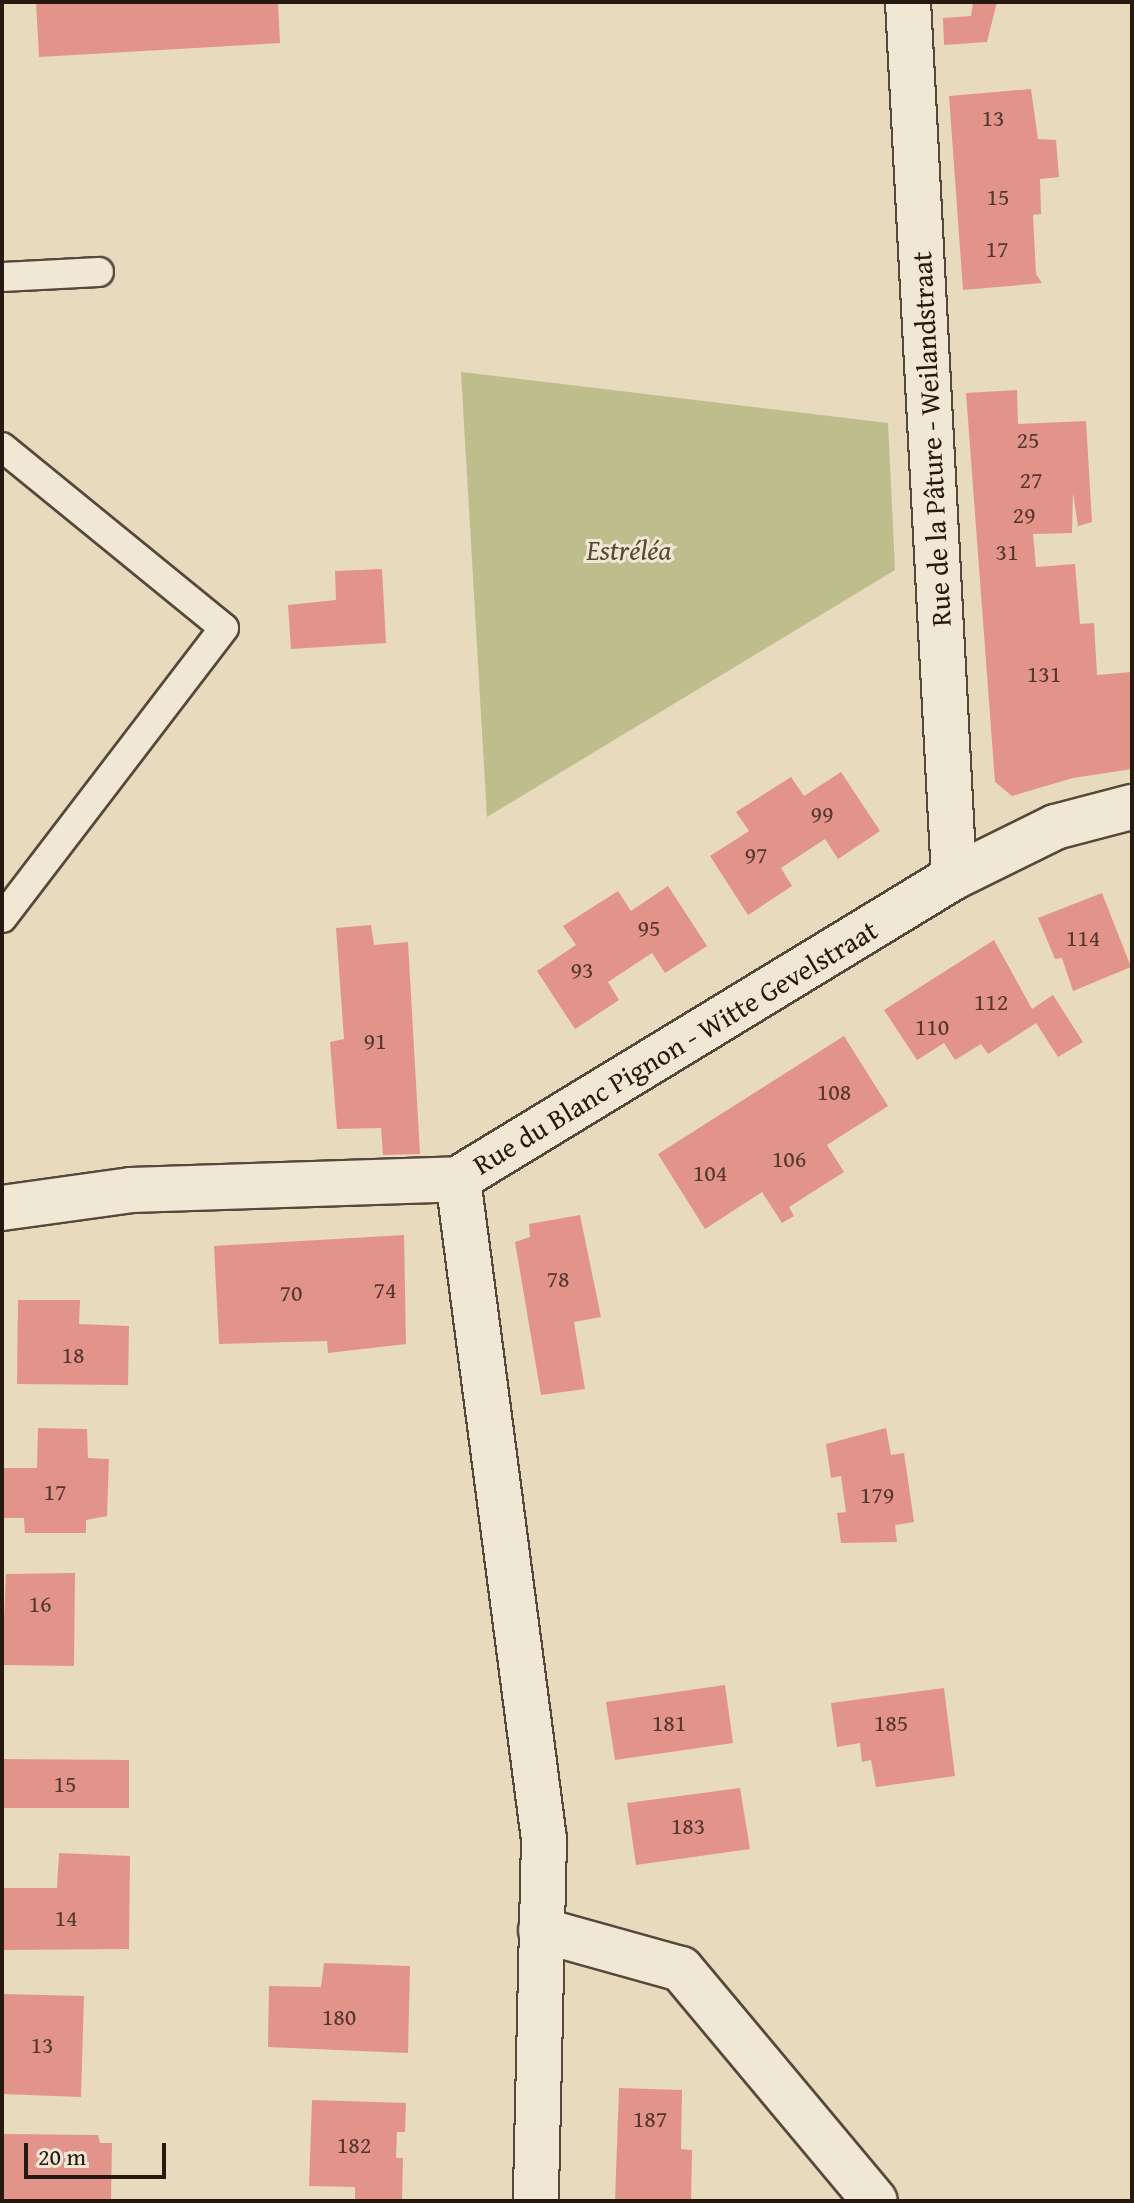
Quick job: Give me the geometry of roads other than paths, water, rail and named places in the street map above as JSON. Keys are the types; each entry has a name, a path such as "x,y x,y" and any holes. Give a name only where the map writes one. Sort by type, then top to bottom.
{"street":[{"name":"Rue de la Pâture - Weilandstraat","path":"908,2 954,877"},
{"name":"Rue du Blanc Pignon - Witte Gevelstraat","path":"2,1208 131,1190 458,1179 954,877 1055,827 1132,807"},
{"path":"458,1179 544,1839 536,2201"},
{"path":"541,1930 681,1969 875,2201"}],"lane":[{"path":"2,277 99,272"},
{"path":"2,447 224,628 2,918"}],"park label":[{"name":"Estréléa","path":"629,550"}]}
